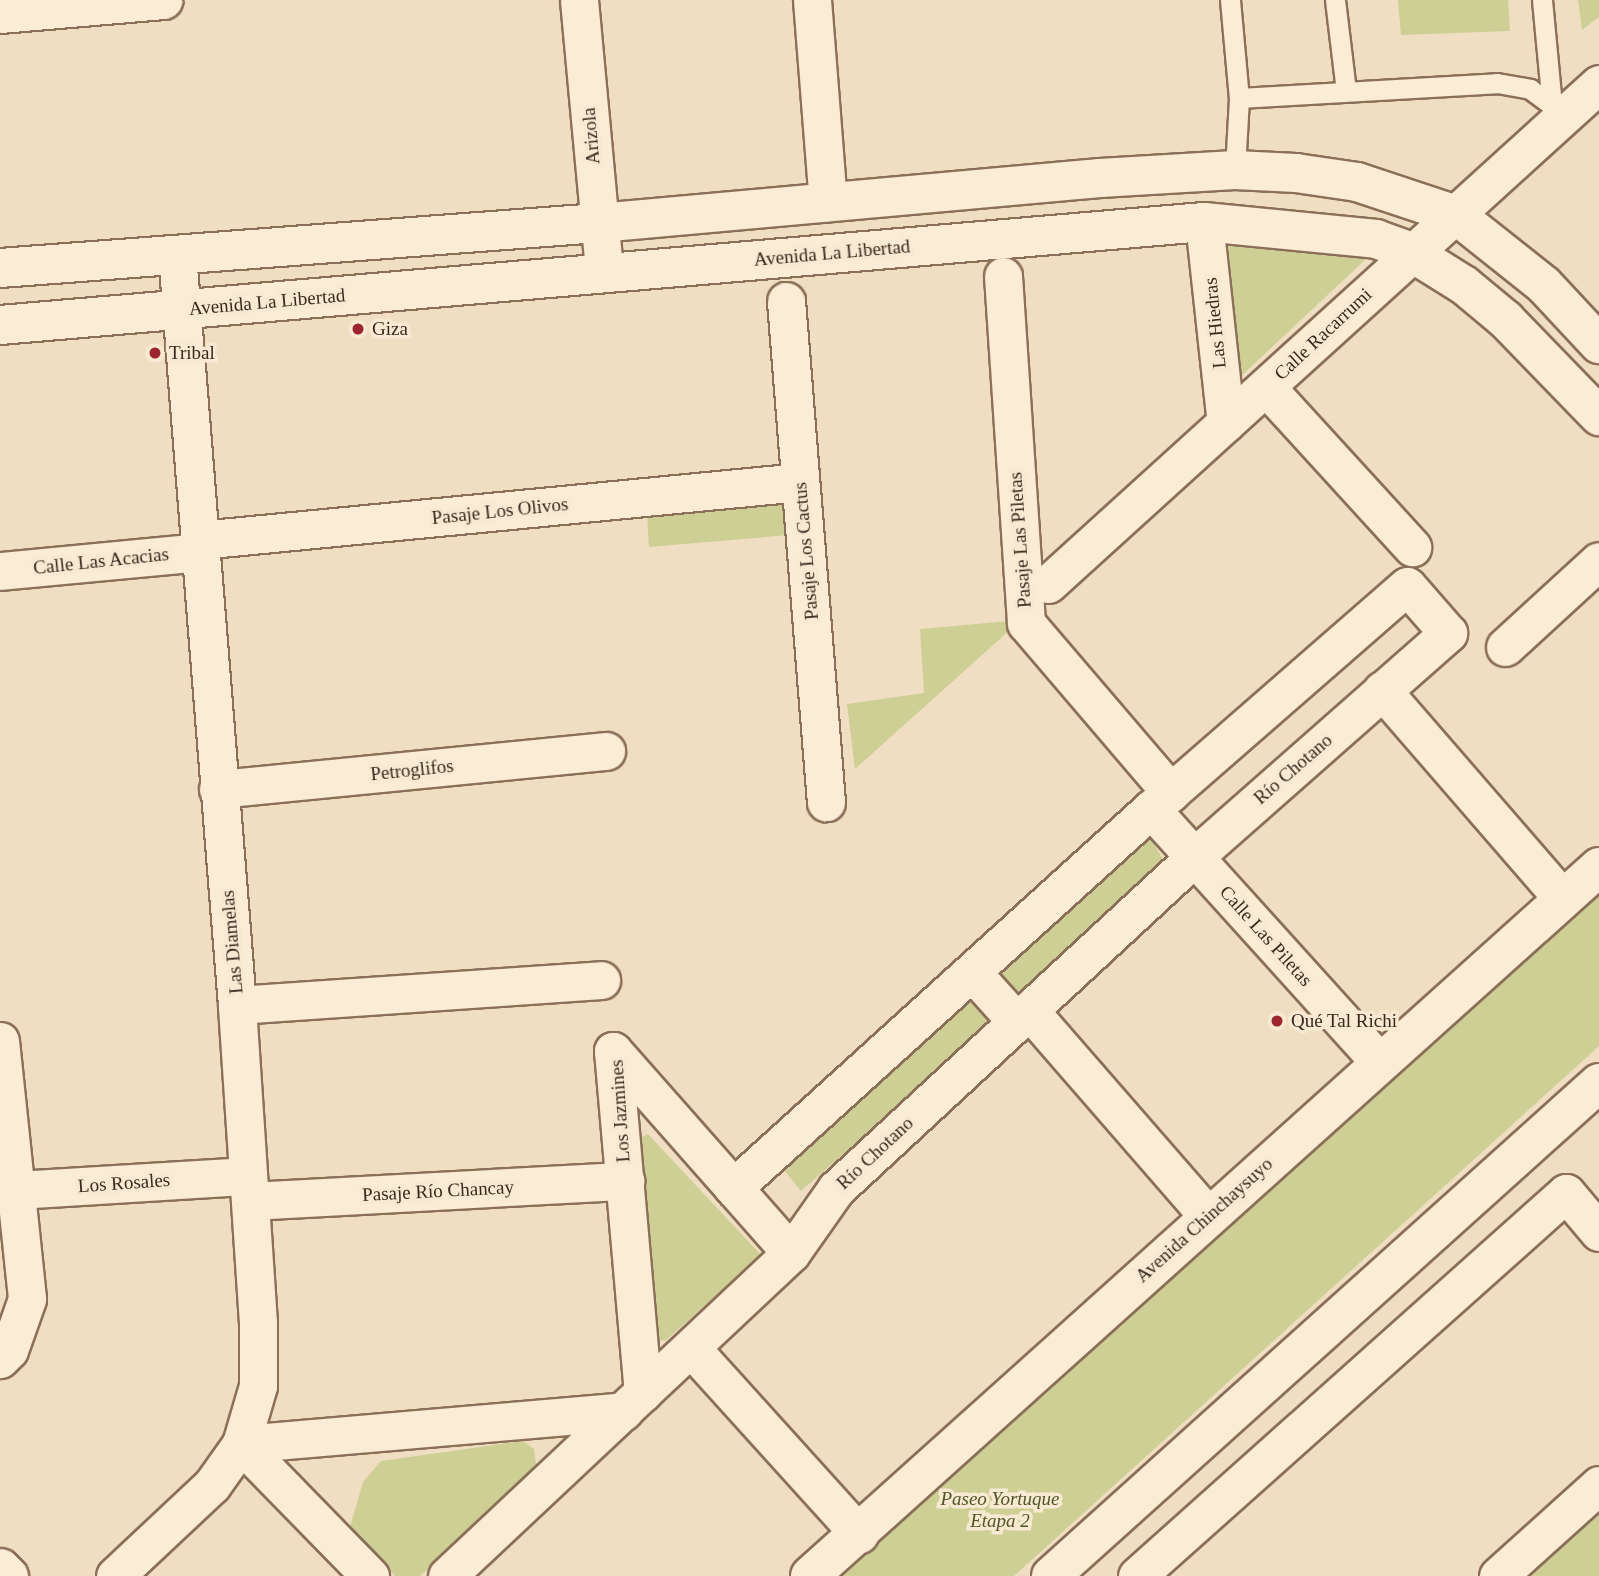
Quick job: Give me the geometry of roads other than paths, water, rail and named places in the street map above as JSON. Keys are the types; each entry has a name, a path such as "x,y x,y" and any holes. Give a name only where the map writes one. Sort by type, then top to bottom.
{"main road":[{"path":"0,268 599,223 1100,178 1235,170 1357,182 1456,215 1544,285 1599,344"},
{"path":"1100,178 1102,229"},
{"name":"Avenida La Libertad","path":"0,325 1204,222 1376,239 1411,252 1464,285 1594,400"},
{"name":"Avenida Chinchaysuyo","path":"810,1576 1207,1215 1599,867"},
{"path":"1052,1576 1599,1083"}],"street":[{"path":"0,14 152,0"},
{"name":"Arizola","path":"579,0 604,272"},
{"path":"812,0 828,202"},
{"name":"Calle Racarrumi","path":"1048,584 1411,252 1456,215 1558,110 1599,84"},
{"name":"Las Hiedras","path":"1204,222 1226,424"},
{"name":"Las Diamelas","path":"115,1576 212,1485 241,1444 258,1386 237,1006 177,256"},
{"name":"Pasaje Las Piletas","path":"1003,276 1026,623 1161,801"},
{"name":"Pasaje Los Cactus","path":"786,301 826,802"},
{"path":"1266,387 1412,547"},
{"name":"Pasaje Los Olivos","path":"201,546 800,482"},
{"name":"Calle Las Acacias","path":"0,571 201,546"},
{"path":"1504,648 1599,561"},
{"name":"Río Chotano","path":"446,1576 791,1253 836,1189 1194,857 1448,633 1406,586 1161,801 733,1188"},
{"path":"1382,690 1563,899"},
{"name":"Petroglifos","path":"218,789 606,751"},
{"name":"Calle Las Piletas","path":"1161,801 1194,857 1380,1062"},
{"path":"972,972 1023,1016 1207,1215"},
{"path":"237,1006 601,980"},
{"path":"0,1041 7,1191 27,1299 9,1350 0,1359"},
{"name":"Los Jazmines","path":"634,1402 625,1181 614,1051 791,1253"},
{"name":"Pasaje Río Chancay","path":"249,1188 625,1181"},
{"name":"Los Rosales","path":"7,1191 249,1188"},
{"path":"1137,1576 1566,1193 1599,1232"},
{"path":"691,1348 859,1534"},
{"path":"241,1444 634,1402"},
{"path":"241,1444 370,1576"},
{"path":"1498,1576 1599,1485"},
{"path":"0,1567 9,1576"}],"lane":[{"path":"1230,0 1239,97 1235,170"},
{"path":"1335,0 1346,91"},
{"path":"1542,0 1558,110"},
{"path":"1239,97 1497,83 1530,89 1558,110"}],"place":[{"name":"Giza","path":"358,329"},
{"name":"Tribal","path":"155,353"},
{"name":"Qué Tal Richi","path":"1277,1021"}],"park label":[{"name":"Paseo Yortuque Etapa 2","path":"1000,1510"}]}
